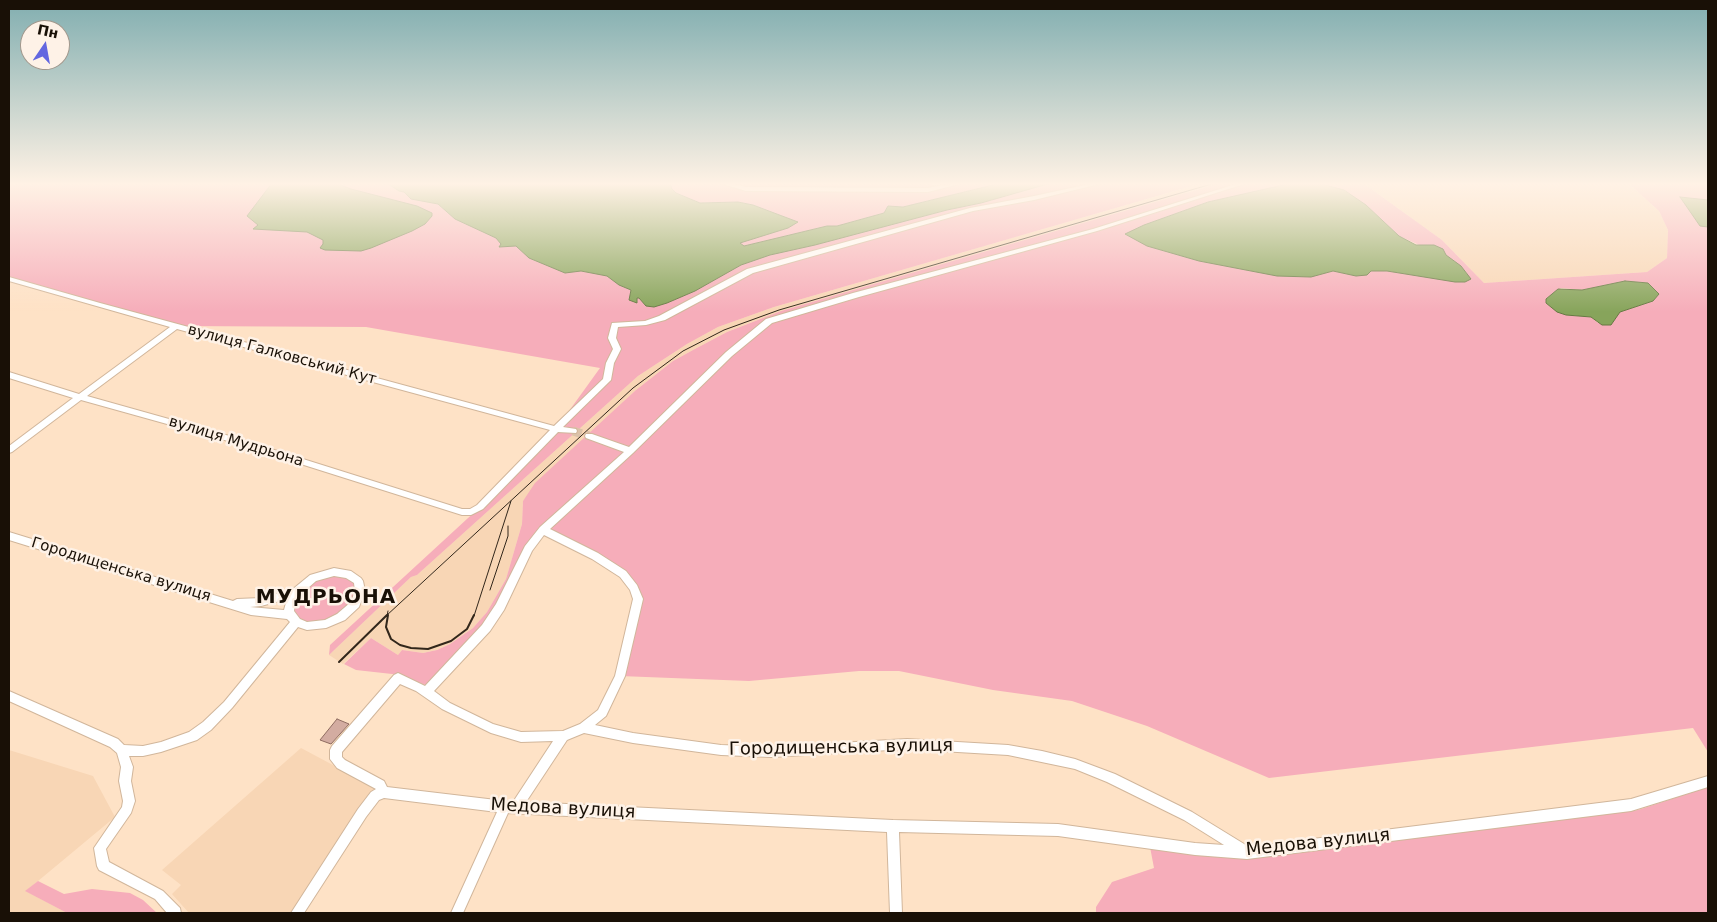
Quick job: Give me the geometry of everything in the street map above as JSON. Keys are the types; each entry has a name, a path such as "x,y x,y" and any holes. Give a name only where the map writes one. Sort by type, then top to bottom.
{"street":[{"path":"556,429 591,398 607,380 610,363 617,349 612,338 615,325 646,323 662,318 750,271 911,226"},
{"path":"426,692 486,628 500,607 528,549 543,530 630,451 729,354 769,321 856,295 1108,226"},
{"name":"вулиця Галковський Кут","path":"9,279 556,429 572,431"},
{"path":"9,450 176,326"},
{"name":"вулиця Мудрьона","path":"9,375 79,397 230,439 462,512 471,512 480,507 556,429"},
{"path":"588,436 630,451"},
{"path":"297,913 362,813 375,796 383,792 380,785 341,764 336,759 336,750 398,678 426,692 446,706 506,734 563,736 584,728 602,713 620,676 638,599 634,588 623,574 594,556 543,530"},
{"name":"Городищенська вулиця","path":"9,536 251,611 293,619 312,626 334,621 352,608 360,588 358,581 352,576 334,572 313,578 296,592 261,602 233,604"},
{"path":"122,750 143,751 161,747 193,736 207,726 228,705 293,619 290,602 296,592"},
{"path":"9,696 114,743 122,750 127,767 124,781 129,802 127,809 100,848 103,866 159,895 175,913"},
{"name":"Городищенська вулиця","path":"584,728 633,738 721,750 771,752 906,744 1008,750 1042,756 1075,764 1110,778 1188,816 1247,853"},
{"path":"457,913 511,807 563,736"},
{"name":"Медова вулиця","path":"383,792 511,807 893,826 1058,830 1195,849 1247,853 1631,805 1708,782"},
{"path":"893,826 896,913"}],"shaded area":[{"path":"9,226 470,226 496,238 501,244 499,247 516,246 529,258 565,273 581,271 607,276 619,285 631,290 630,300 637,302 637,298 639,298 646,306 654,307 695,291 741,265 770,255 887,226 1053,226 774,307 718,327 687,344 638,376 417,575 411,577 329,655 330,645 480,507 556,429 600,368 366,327 176,326 9,279"},
{"path":"257,226 421,226 361,251 325,250 320,248 323,240 307,232 253,229"},
{"path":"470,226 791,226 740,243 744,246 827,226 887,226 770,255 741,265 695,291 654,307 646,306 639,298 637,298 637,303 629,300 631,290 619,285 607,276 581,271 565,273 529,258 516,246 499,247 501,244 496,238"},
{"path":"791,226 827,226 744,246 739,243"},
{"path":"1053,226 1072,226 781,311 727,332 673,361 636,390 523,501 522,524 506,579 487,612 473,628 450,644 437,650 423,653 402,650 398,655 371,638 343,664 329,655 411,577 417,575 638,376 687,344 718,327 774,307"},
{"path":"1072,226 1142,226 1137,229 1147,246 1199,261 1277,276 1310,277 1333,271 1356,276 1371,271 1387,271 1465,282 1467,273 1453,260 1399,236 1389,226 1423,226 1442,240 1484,283 1647,272 1667,258 1668,230 1666,226 1708,226 1708,752 1693,728 1269,778 1147,726 1072,701 993,690 899,671 859,671 749,681 620,676 638,599 623,574 543,530 500,607 430,687 401,675 356,670 344,664 371,638 398,655 402,650 423,653 437,650 450,644 473,628 487,612 506,579 522,524 523,501 535,483 636,390 673,361 727,332 781,311","holes":["1625,281 1648,283 1659,294 1653,301 1620,312 1614,320 1598,323 1591,317 1566,315 1546,299 1561,288 1582,290"]},
{"path":"1142,226 1388,226 1399,236 1416,245 1434,245 1443,249 1446,255 1461,266 1471,279 1465,282 1455,282 1387,271 1371,271 1367,275 1356,276 1333,271 1311,277 1277,276 1199,261 1147,246 1125,234"},
{"path":"1423,226 1666,226 1668,230 1667,258 1647,272 1484,283 1442,240"},
{"path":"1625,281 1648,283 1659,294 1653,301 1620,312 1611,325 1602,325 1591,317 1566,315 1557,312 1546,303 1546,299 1558,289 1582,290"},
{"path":"326,574 355,580 356,600 333,620 304,624 290,610 294,596"},
{"path":"301,748 376,788 293,913 189,913 172,894 181,885 162,870"},
{"path":"9,750 93,776 115,817 26,891 67,913 9,913"},
{"path":"1708,787 1708,913 1096,913 1096,907 1112,882 1154,868 1150,847 1251,857 1638,810"},
{"path":"38,881 64,894 92,889 130,893 143,900 157,913 67,913 25,891"}],"building":[{"path":"337,719 349,724 331,744 320,740"}],"tunnel":[{"path":"573,431 589,436"}],"tram line":[{"path":"387,615 633,388 683,351 724,330 779,310 1067,226"},
{"path":"474,616 511,501"},
{"path":"490,590 508,536 508,526"},
{"path":"339,662 387,615"},
{"path":"388,615 386,627 391,639 400,645 411,648 428,649 451,641 467,629 474,615"}],"district":[{"name":"МУДРЬОНА","path":"326,598"}]}
